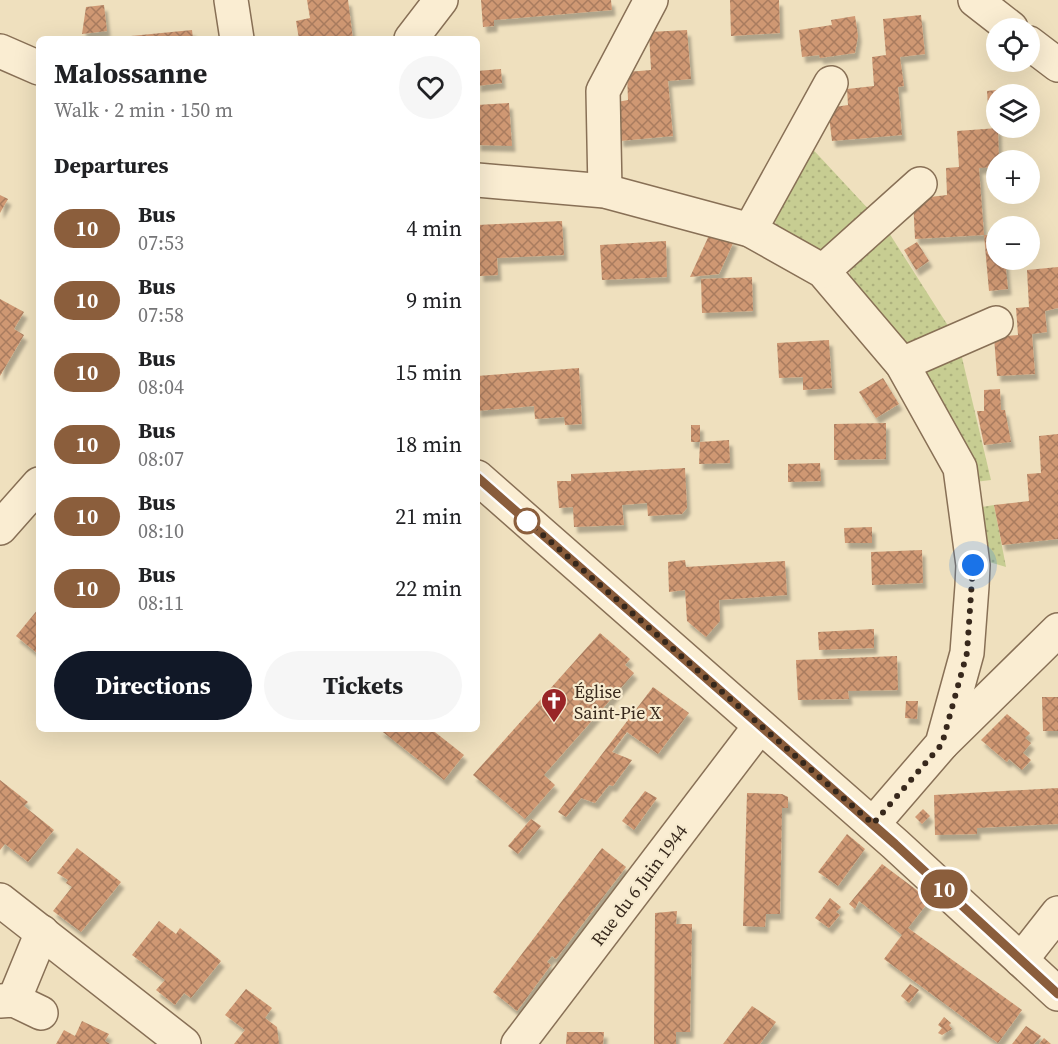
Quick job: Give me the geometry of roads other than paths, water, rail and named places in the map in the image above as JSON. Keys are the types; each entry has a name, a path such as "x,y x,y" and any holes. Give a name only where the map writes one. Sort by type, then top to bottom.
{"street":[{"path":"231,0 237,36"},
{"path":"413,36 441,0"},
{"path":"605,191 603,91 651,0"},
{"path":"975,0 998,18"},
{"path":"0,51 36,67"},
{"path":"1040,51 1058,65"},
{"path":"750,230 831,83"},
{"path":"480,180 605,191 750,230 823,271 902,364 960,468 973,565 967,653 942,744"},
{"path":"823,271 920,184"},
{"path":"902,364 996,323"},
{"path":"480,480 873,824 1058,994"},
{"path":"0,528 36,487"},
{"path":"873,824 942,744 1058,630"},
{"name":"Rue du 6 Juin 1944","path":"518,1044 759,726"},
{"path":"0,900 184,1044"},
{"path":"1021,960 1058,914"},
{"path":"18,1005 42,932"}],"place":[{"name":"Église Saint-Pie X","path":"554,724"}]}
